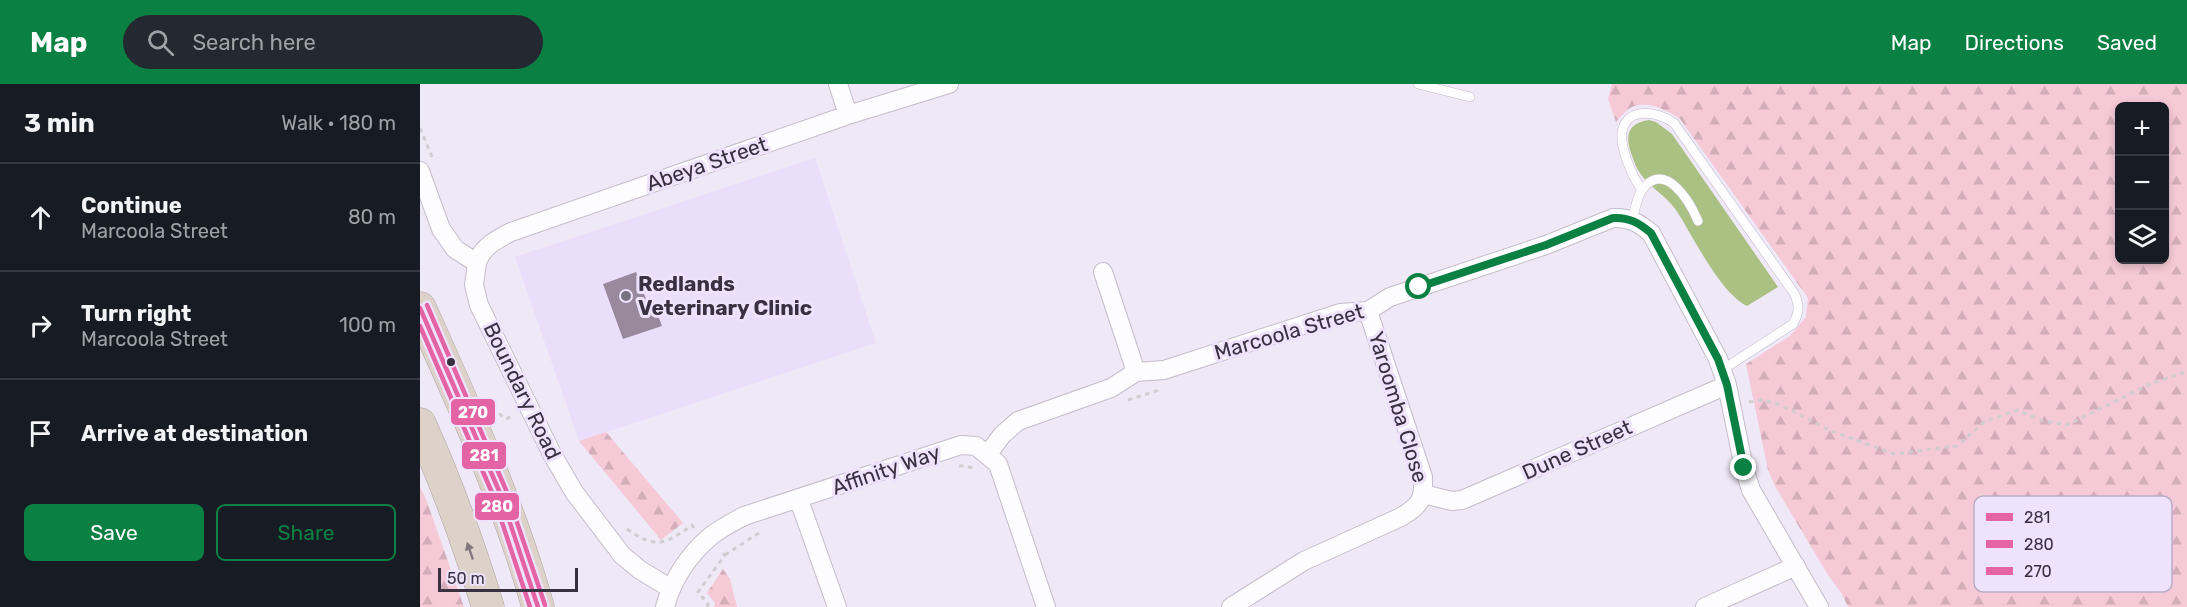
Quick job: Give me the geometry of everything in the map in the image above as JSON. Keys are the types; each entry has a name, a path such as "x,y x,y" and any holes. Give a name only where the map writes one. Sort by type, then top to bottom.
{"highway":[{"path":"420,308 503,500 538,607"},
{"path":"420,424 459,520 488,607"}],"street":[{"path":"838,84 848,115"},
{"name":"Abeya Street","path":"477,263 479,256 489,245 511,232 848,115 949,84"},
{"path":"428,168 441,229 455,249 477,263"},
{"name":"Marcoola Street","path":"988,454 1002,435 1018,422 1111,388 1136,372 1164,370 1340,313 1368,311 1390,297 1546,245 1613,218 1625,218 1632,221"},
{"path":"1632,221 1651,233 1729,372 1744,468 1751,490 1819,607"},
{"name":"Boundary Road","path":"477,263 474,285 479,305 552,454 574,492 622,555 640,570 670,588"},
{"path":"1103,272 1136,372"},
{"name":"Yaroomba Close","path":"1231,607 1304,561 1401,517 1416,508 1424,494 1423,477 1368,311"},
{"name":"Dune Street","path":"1424,494 1452,501 1462,500 1729,372"},
{"name":"Affinity Way","path":"664,607 670,588 686,564 707,540 744,516 799,500 961,445 976,446 988,454"},
{"path":"988,454 998,464 1003,476 1046,607"},
{"path":"799,500 837,607"},
{"path":"1705,607 1797,566"}],"lane":[{"path":"1418,84 1470,97"},
{"path":"1642,190 1634,179 1621,141 1622,131 1625,123 1633,117 1642,113 1655,112 1674,123 1794,293 1799,304 1798,316 1793,324 1729,372"},
{"path":"1632,221 1642,190 1654,181 1661,180 1670,182 1681,191 1690,203 1698,221"}],"path":[{"path":"420,128 428,168"},
{"path":"1729,372 1745,382 1749,402 1763,400 1781,405 1829,430 1894,454 1957,446 1984,422 2018,410 2043,421 2067,425 2148,385 2187,371"},
{"path":"1127,401 1160,390"},
{"path":"954,467 965,466 975,469 984,482 1003,476"},
{"path":"625,527 641,539 657,543 671,540 692,525 724,555"},
{"path":"707,607 708,604 698,592 724,555 759,532 769,529"}],"shaded area":[{"path":"1649,120 1656,122 1672,134 1778,287 1747,306 1737,299 1717,277 1676,210 1646,181 1636,166 1629,147 1630,131 1636,124"},
{"path":"815,158 876,343 579,441 515,257"}],"green space":[{"path":"1612,84 2187,84 2187,607 1848,607 1776,488 1768,470 1746,364 1790,336 1806,317 1808,298 1680,119 1663,109 1649,105 1636,106 1624,113 1616,122 1608,99"},
{"path":"606,432 683,523 661,540 579,441"},
{"path":"420,487 426,499 464,607 420,607"},
{"path":"723,569 730,579 737,607 714,607 715,603 707,593"}],"building":[{"name":"Redlands Veterinary Clinic","path":"636,272 650,310 655,308 662,326 623,339 603,284"}],"transit line":[{"name":"270","path":"427,305 506,490 545,605"},
{"name":"281","path":"420,308 500,493 538,607"},
{"name":"280","path":"420,326 493,495 530,607"}],"place":[{"name":"Redlands Veterinary Clinic","path":"626,296"}],"route":[{"path":"1419,287 1546,245 1613,218 1625,218 1641,225 1651,233 1718,359 1727,385 1744,468"}]}
